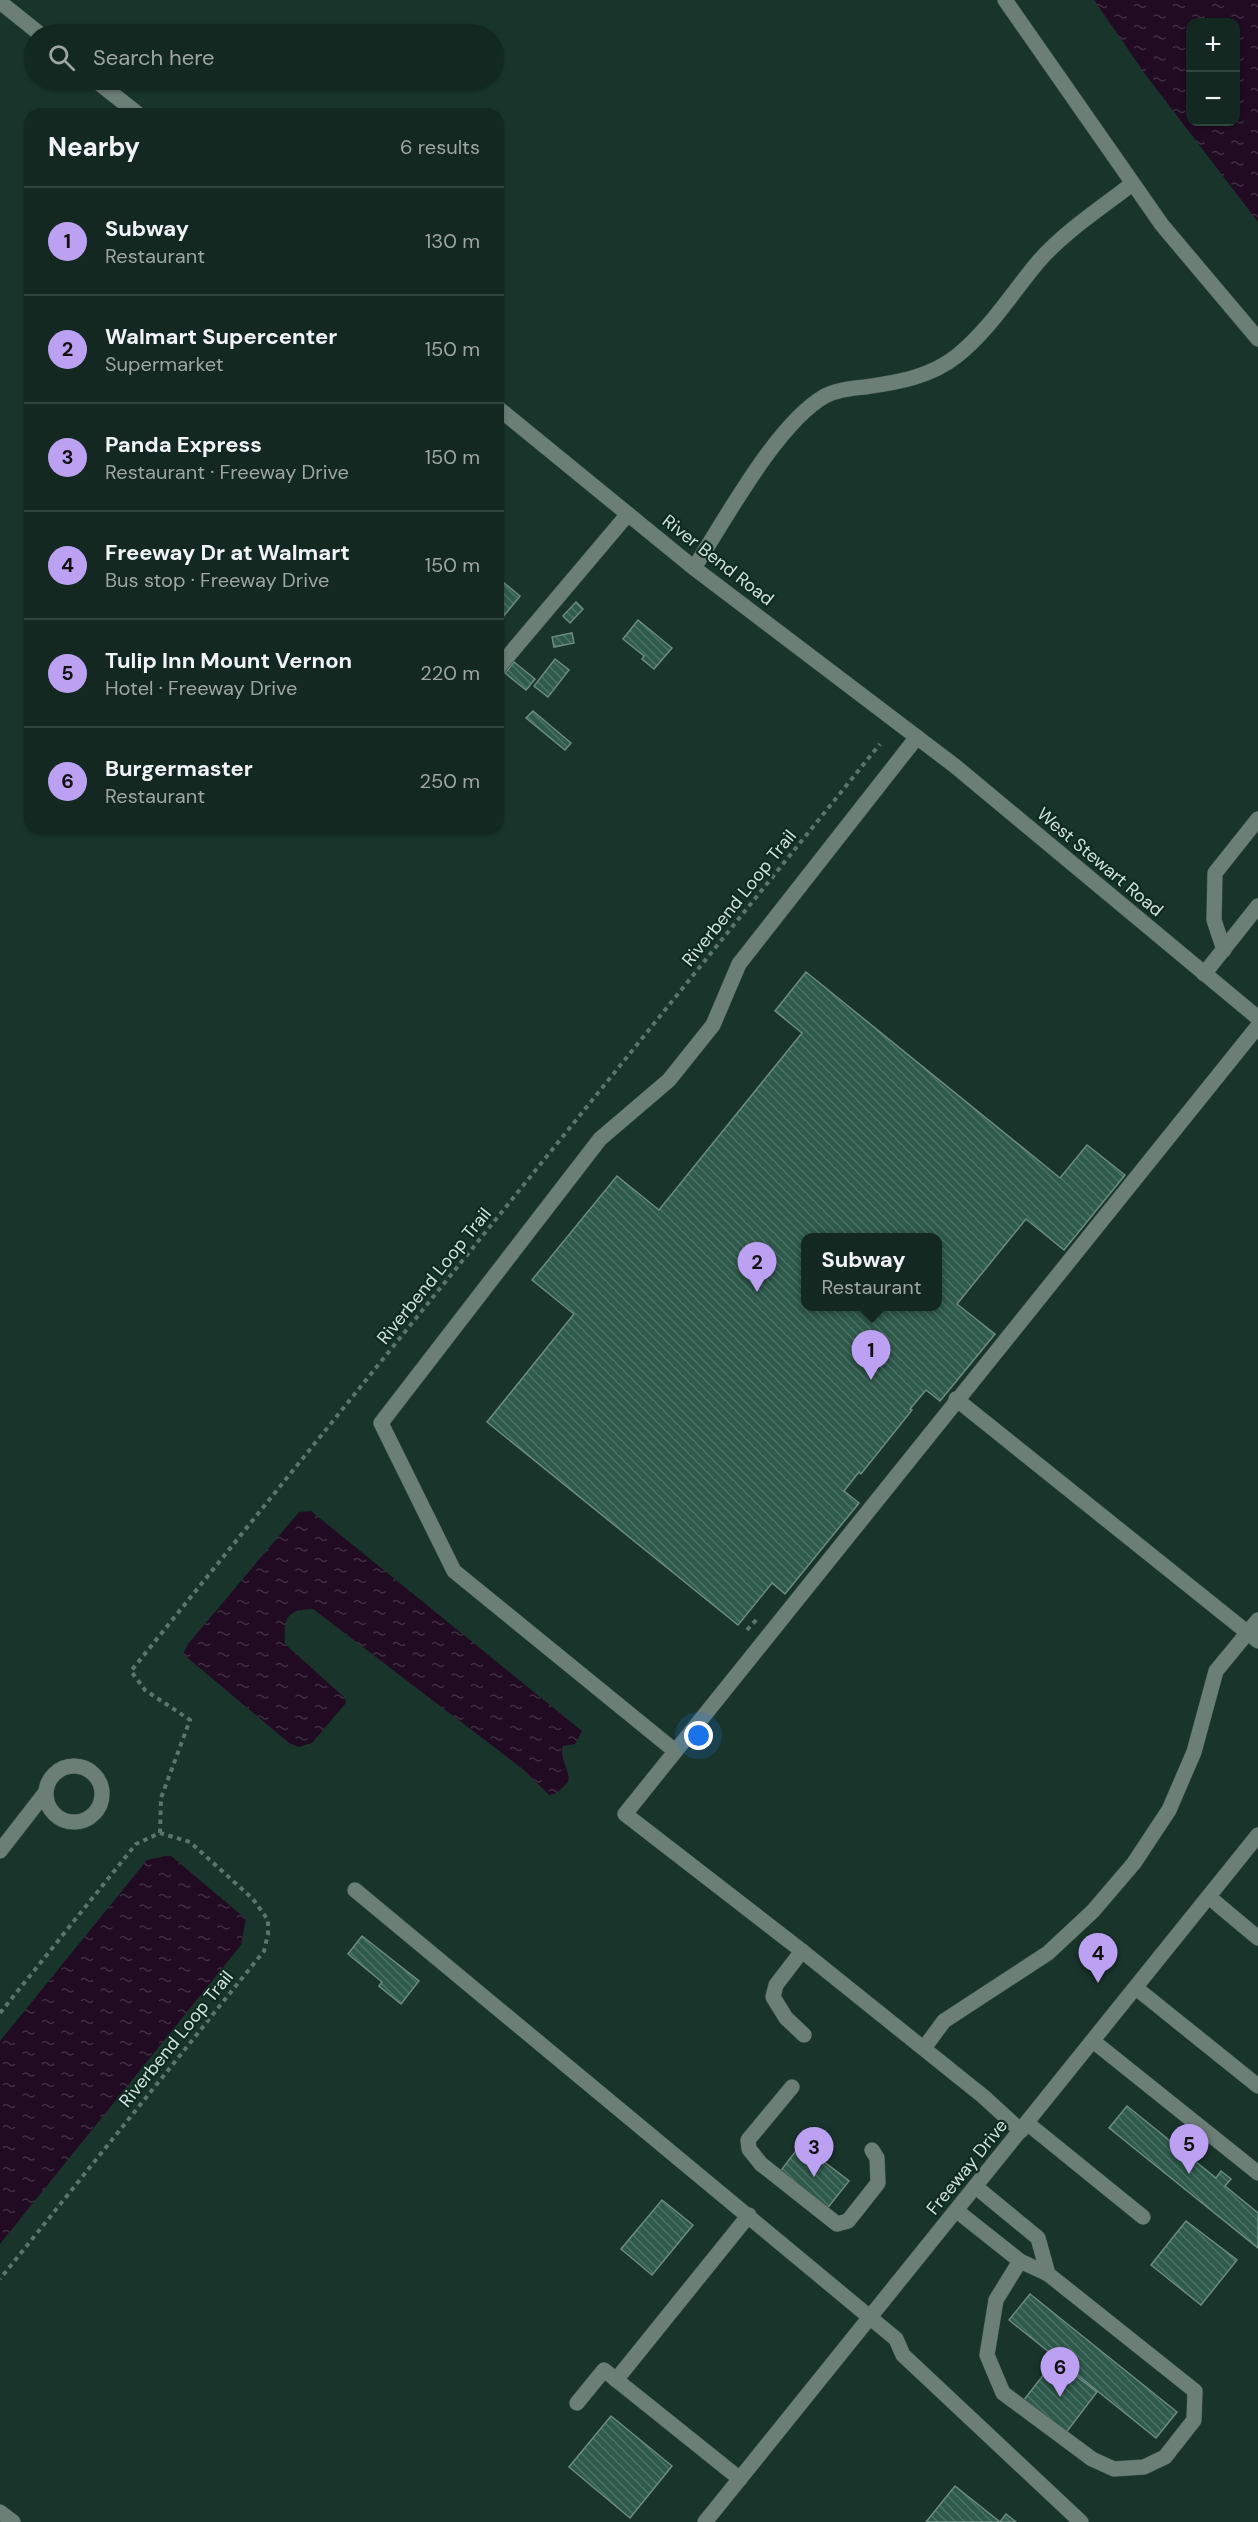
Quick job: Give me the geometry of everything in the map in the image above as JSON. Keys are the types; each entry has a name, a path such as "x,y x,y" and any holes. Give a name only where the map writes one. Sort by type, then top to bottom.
{"street":[{"path":"1005,0 1162,225 1258,339"},
{"path":"0,2 28,24"},
{"path":"108,90 130,108"},
{"path":"694,568 760,465 793,422 826,395 901,382 934,371 958,355 987,328 1040,261 1082,223 1132,184"},
{"name":"River Bend Road","path":"504,413 694,568 917,737"},
{"path":"504,661 628,514"},
{"path":"675,1751 454,1571 381,1423 600,1139 669,1080 713,1025 739,964 917,737"},
{"name":"West Stewart Road","path":"917,737 1258,1018"},
{"path":"1224,950 1214,920 1215,873 1258,819"},
{"path":"1204,974 1258,906"},
{"path":"1242,928 1258,932"},
{"path":"1143,2217 984,2097 802,1951 625,1814 956,1399 1258,1026"},
{"path":"956,1399 1253,1637"},
{"path":"924,2048 944,2021 1048,1953 1093,1911 1134,1863 1168,1810 1194,1752 1216,1671 1253,1637 1258,1620"},
{"path":"0,1851 45,1793"},
{"name":"Freeway Drive","path":"705,2522 1209,1897 1253,1853 1258,1835"},
{"path":"355,1890 896,2339 903,2355 1081,2522"},
{"path":"1209,1897 1258,1938"},
{"path":"802,1951 776,1985 773,1997 786,2018 804,2035"},
{"path":"1136,1988 1258,2086"},
{"path":"1093,2041 1258,2173"},
{"path":"792,2087 748,2140 749,2149 761,2164 837,2224 848,2220 878,2183 877,2158 872,2150"},
{"path":"976,2187 1038,2238 1048,2274"},
{"path":"957,2211 1020,2261 1048,2274 1195,2391 1194,2420 1165,2457 1144,2467 1114,2469 1092,2459 1003,2393 987,2355 996,2300 1020,2261"},
{"path":"616,2380 748,2215"},
{"path":"577,2403 604,2370 740,2479"},
{"path":"0,2512 13,2522"}],"path":[{"name":"Riverbend Loop Trail","path":"0,2279 264,1951 268,1934 268,1920 253,1899 195,1845 160,1833 161,1798 190,1720 145,1690 131,1671 880,744"},
{"path":"0,2013 136,1844 160,1833"}],"water":[{"path":"1094,0 1258,0 1258,222 1145,74"},
{"path":"311,1511 582,1731 575,1744 563,1746 562,1754 569,1781 557,1793 549,1795 524,1770 313,1609 291,1614 286,1623 285,1644 345,1698 346,1703 312,1743 299,1747 289,1743 183,1654 188,1644 299,1512"},
{"path":"170,1855 246,1919 241,1945 0,2244 0,2041 147,1860"}],"building":[{"path":"504,583 520,596 504,616"},
{"path":"576,602 583,609 570,623 563,616"},
{"path":"638,620 672,648 654,669 642,659 644,656 623,639"},
{"path":"572,633 574,643 554,647 552,637"},
{"path":"555,659 569,670 548,697 534,686"},
{"path":"514,662 535,679 526,690 505,673"},
{"path":"533,711 571,743 565,750 526,718"},
{"path":"806,972 1060,1178 1087,1145 1125,1175 1064,1250 1026,1219 957,1304 995,1334 940,1401 926,1390 861,1474 859,1472 844,1491 859,1503 785,1594 772,1583 738,1625 487,1422 574,1314 532,1280 617,1176 659,1210 802,1033 775,1011"},
{"path":"362,1936 419,1981 401,2004 379,1986 382,1982 348,1954"},
{"path":"1127,2106 1216,2178 1221,2171 1231,2179 1225,2186 1258,2213 1258,2248 1109,2128"},
{"path":"801,2144 849,2181 826,2210 779,2173"},
{"path":"662,2200 693,2225 652,2275 621,2249"},
{"path":"1186,2221 1237,2260 1201,2305 1151,2265"},
{"path":"1030,2294 1177,2412 1156,2438 1009,2320"},
{"path":"1055,2360 1097,2392 1065,2434 1023,2401"},
{"path":"611,2416 672,2466 630,2518 569,2467"},
{"path":"955,2486 1000,2522 926,2522"},
{"path":"1006,2514 1016,2522 1000,2522"}],"place":[{"name":"Walmart Supercenter","path":"757,1292"},
{"name":"Subway","path":"871,1380"},
{"name":"Freeway Dr at Walmart","path":"1098,1983"},
{"name":"Tulip Inn Mount Vernon","path":"1189,2174"},
{"name":"Panda Express","path":"814,2177"},
{"name":"Burgermaster","path":"1060,2397"}]}
